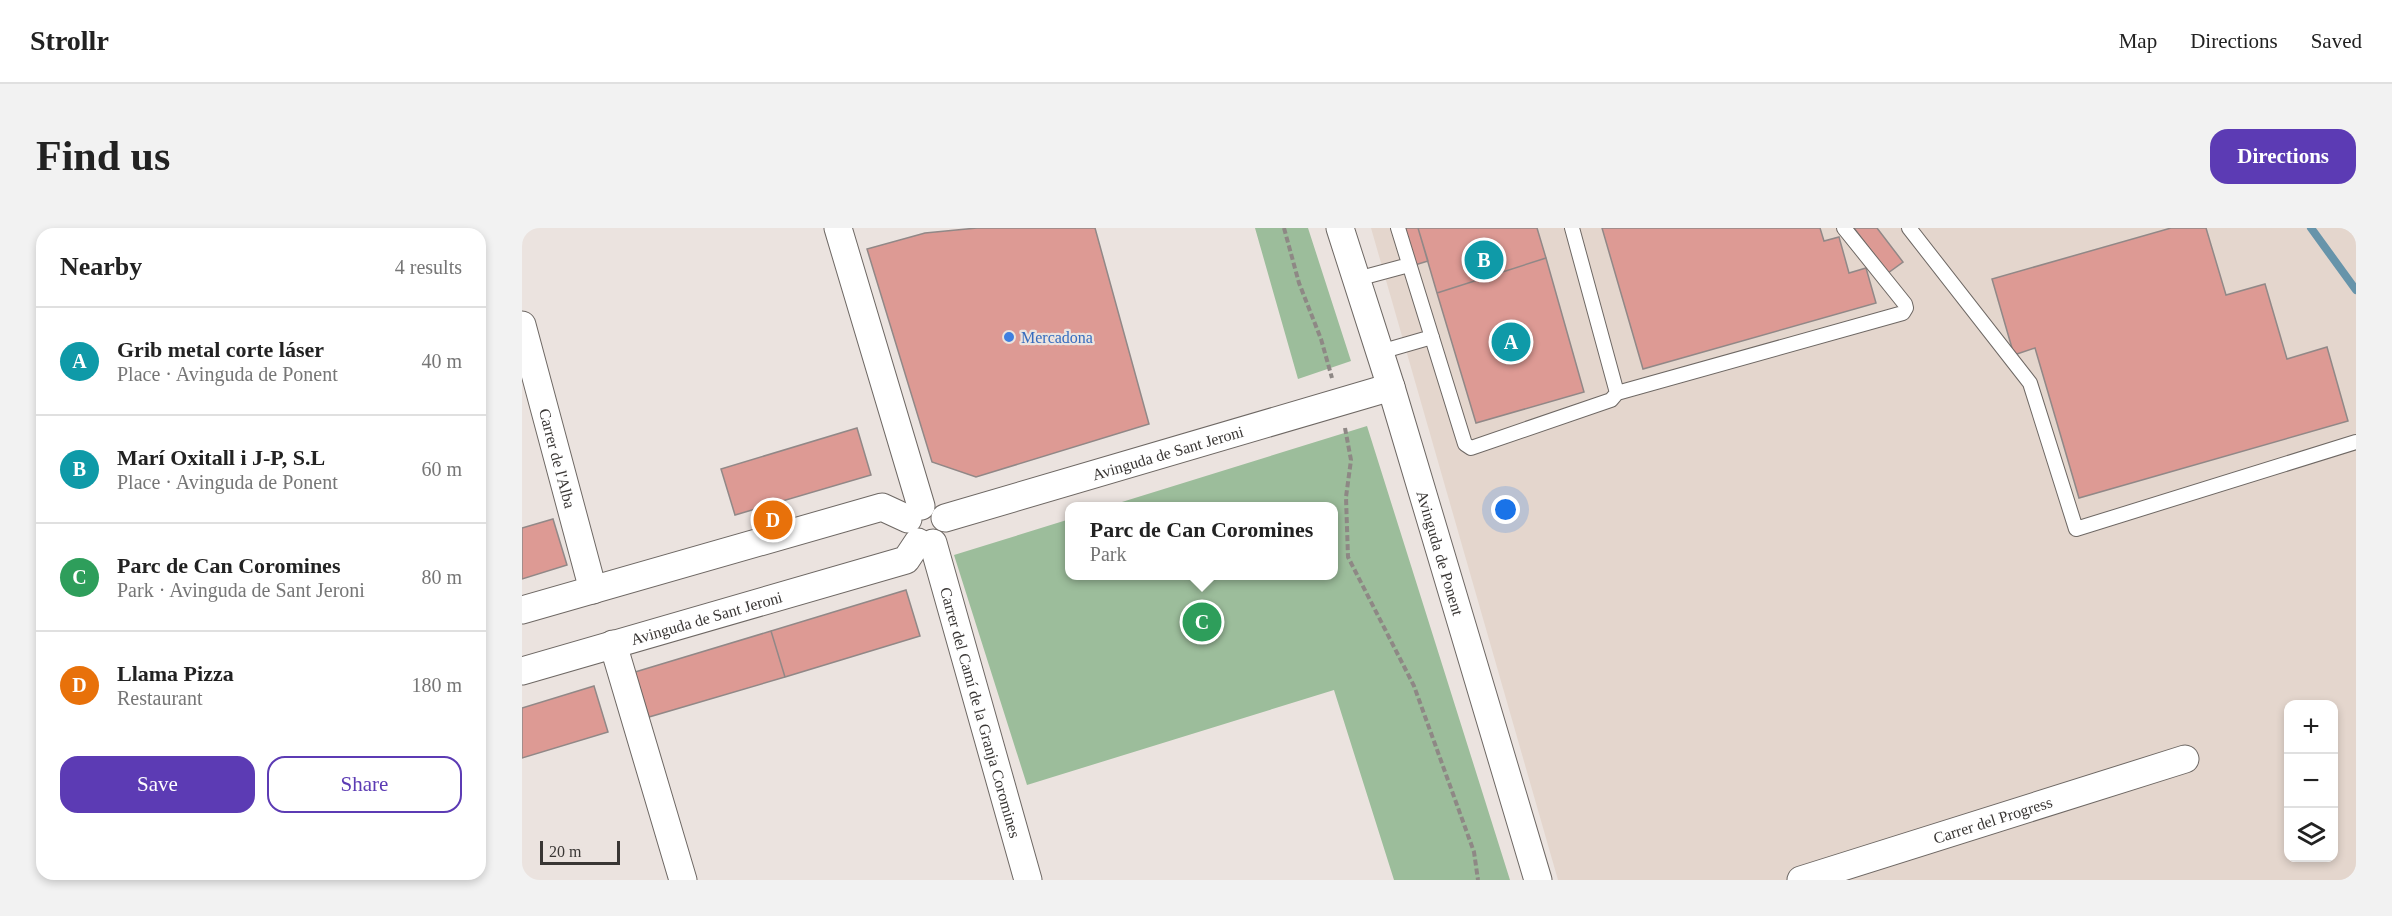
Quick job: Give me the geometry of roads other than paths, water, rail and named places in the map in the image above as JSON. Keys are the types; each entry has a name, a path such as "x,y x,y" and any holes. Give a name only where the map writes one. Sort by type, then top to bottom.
{"street":[{"name":"Carrer del Camí de la Granja Coromines","path":"838,228 920,527 1028,880"},
{"name":"Avinguda de Ponent","path":"1340,228 1391,387 1539,880"},
{"name":"Carrer de l'Alba","path":"522,325 593,590"},
{"name":"Avinguda de Sant Jeroni","path":"522,671 906,560 920,527 939,540 945,532 945,519 1391,387"},
{"path":"522,610 882,507 920,527"},
{"path":"613,645 683,880"},
{"name":"Carrer del Progress","path":"1801,880 2185,759"}],"lane":[{"path":"1398,228 1465,444 1471,448 1611,400 1617,393 1903,313 1906,308 1905,304 1844,228"},
{"path":"1572,228 1617,393"},
{"path":"1909,228 2030,383 2076,529 2356,442"},
{"path":"1357,279 1409,265"},
{"path":"1380,352 1432,337"}],"waterway":[{"path":"2311,228 2356,290"}],"place":[{"name":"Marí Oxitall i J-P, S.L","path":"1484,260"},
{"name":"Mercadona","path":"1009,337"},
{"name":"Grib metal corte láser","path":"1511,342"},
{"name":"Llama Pizza","path":"773,520"},
{"name":"Parc de Can Coromines","path":"1202,622"}]}
